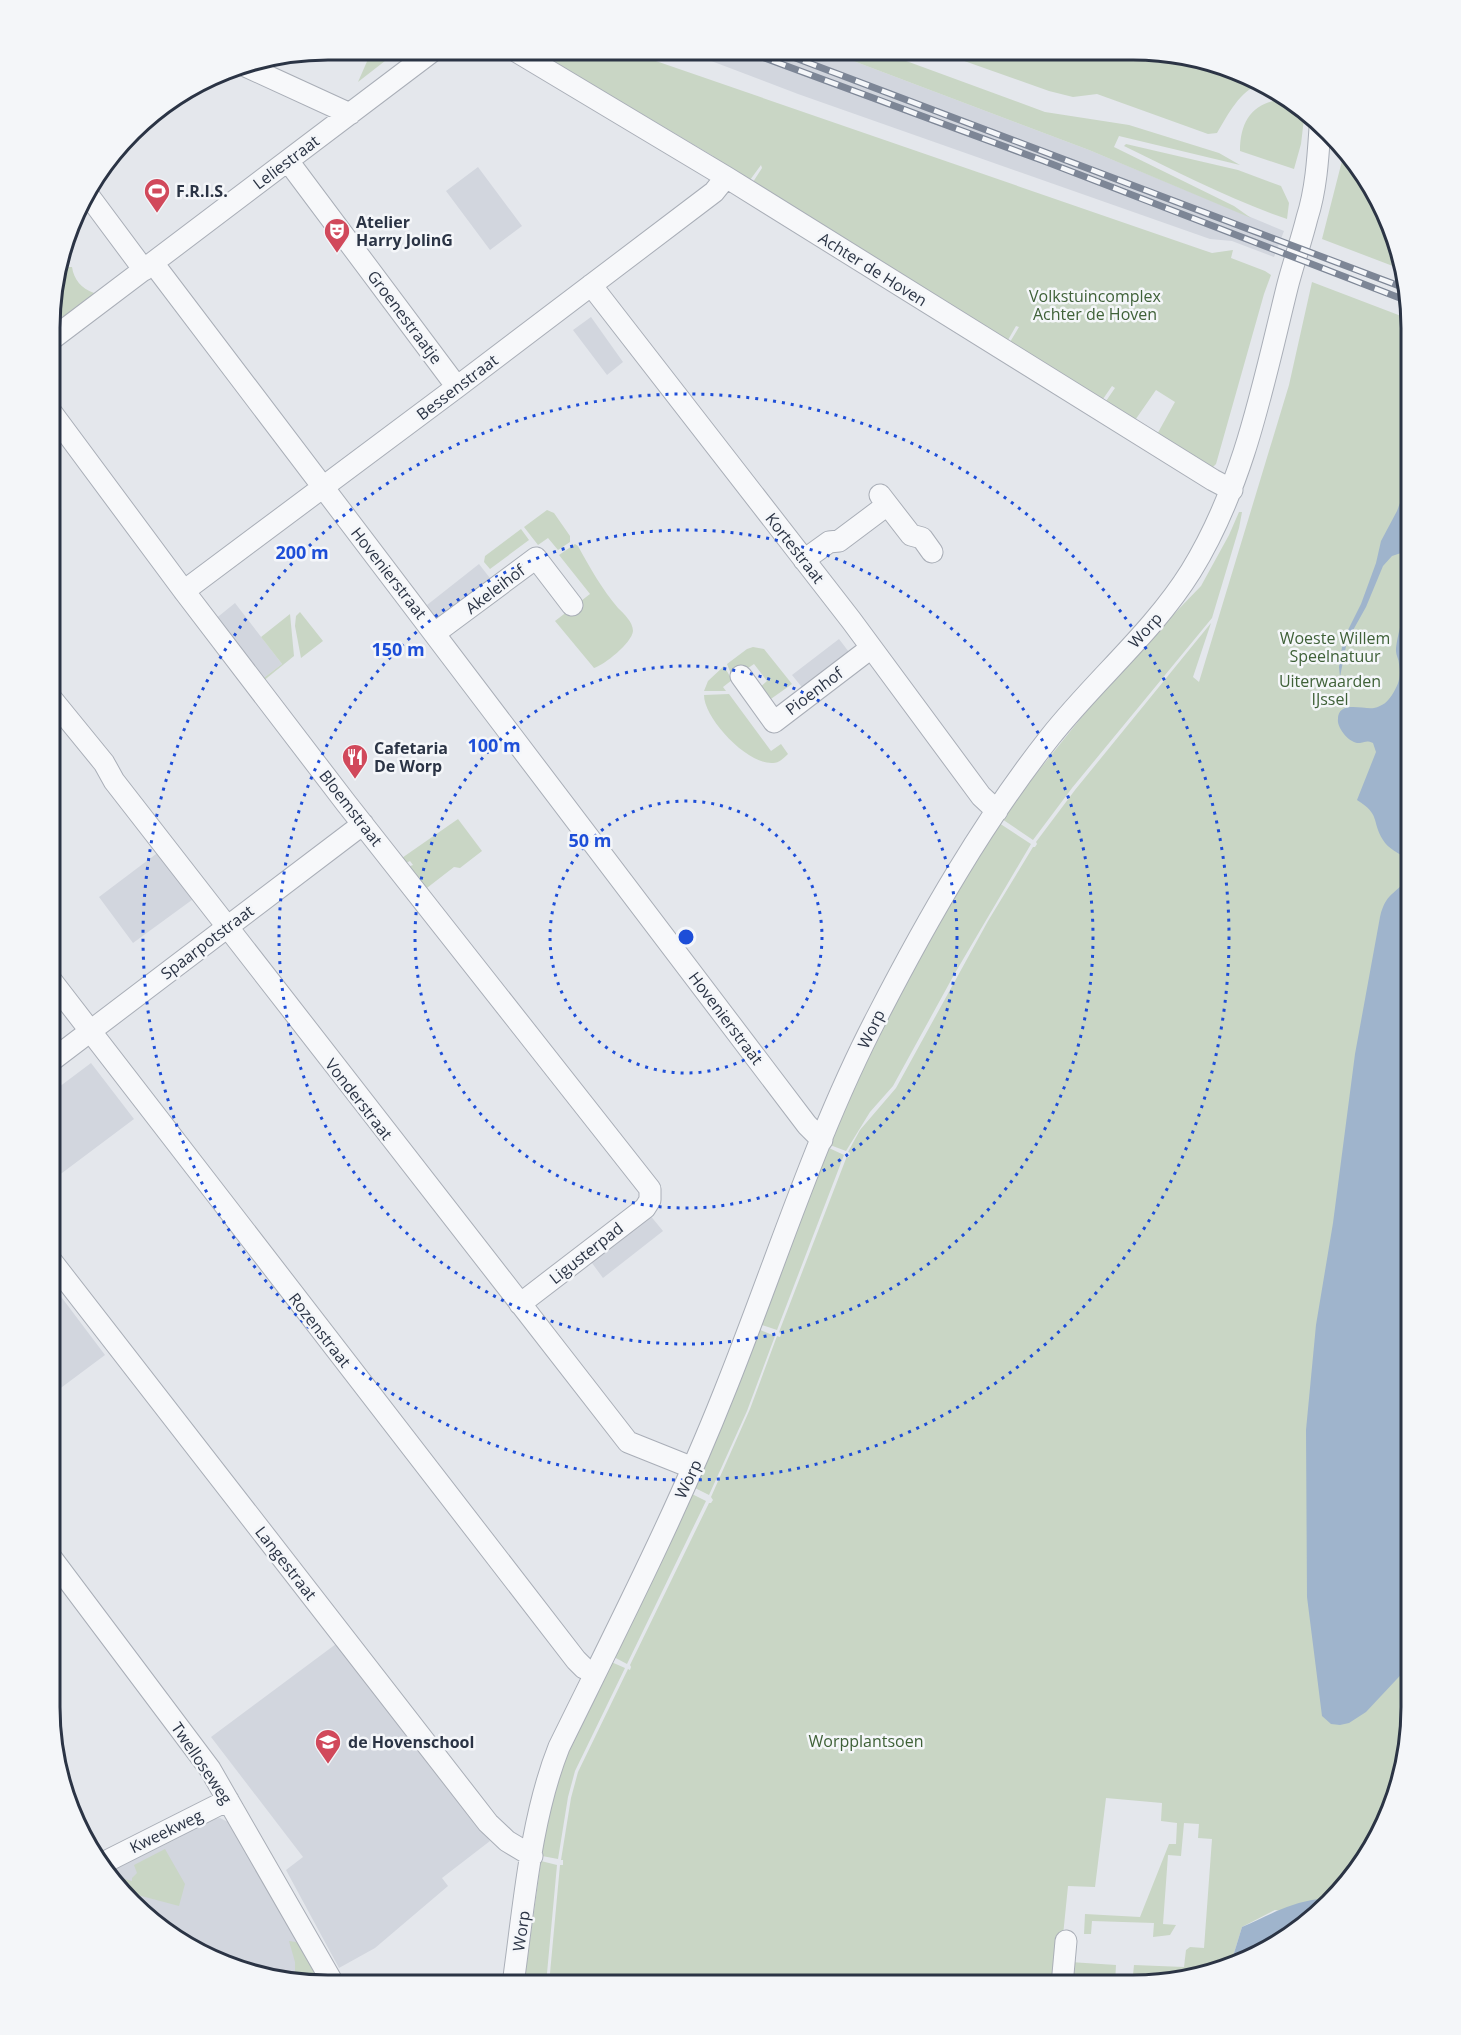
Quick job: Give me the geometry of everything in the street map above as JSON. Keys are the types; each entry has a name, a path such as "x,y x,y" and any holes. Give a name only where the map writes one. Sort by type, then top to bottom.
{"street":[{"name":"Leliestraat","path":"60,333 421,60"},
{"name":"Achter de Hoven","path":"531,60 726,177 1213,480 1233,490"},
{"path":"255,70 350,114"},
{"name":"Worp","path":"514,1975 541,1802 549,1771 693,1468 752,1323 822,1140 865,1040 929,919 997,811 1052,734 1176,595 1208,542 1233,490 1290,273 1308,218 1308,184 1318,135"},
{"name":"Groenestraatje","path":"288,161 457,387"},
{"name":"Bessenstraat","path":"184,591 714,192 726,177"},
{"name":"Hovenierstraat","path":"93,200 149,266 322,487 807,1125 822,1140"},
{"name":"Kortestraat","path":"591,285 804,560 981,796 997,811"},
{"name":"Bloemstraat","path":"60,424 184,591 363,824 647,1186 651,1200"},
{"path":"804,560 829,542 839,541 884,499 910,535 922,538 932,552"},
{"name":"Akeleihof","path":"435,633 536,558 572,605"},
{"name":"Pioenhof","path":"741,676 774,722 871,648"},
{"name":"Vonderstraat","path":"60,709 104,763 114,781 226,927 628,1442 693,1468"},
{"name":"Spaarpotstraat","path":"60,1053 363,824"},
{"name":"Rozenstraat","path":"60,992 576,1660 584,1668 595,1673"},
{"name":"Ligusterpad","path":"520,1304 645,1208 651,1200"},
{"name":"Langestraat","path":"60,1272 488,1823 507,1841 532,1856"},
{"name":"Twelloseweg","path":"60,1569 210,1769 328,1975"},
{"name":"Kweekweg","path":"108,1860 228,1800"},
{"path":"1063,1975 1066,1941"}],"shaded area":[{"path":"709,60 851,60 1089,150 1284,231 1274,257 1232,241 1210,239 798,94"},
{"path":"478,167 522,226 490,250 446,191"},
{"path":"591,317 623,362 607,375 573,330"},
{"path":"479,564 493,582 440,623 427,605"},
{"path":"235,603 282,664 261,680 214,620"},
{"path":"839,639 852,656 805,691 792,675"},
{"path":"160,851 196,897 133,943 99,897"},
{"path":"91,1063 134,1119 60,1174 60,1086"},
{"path":"649,1214 663,1231 603,1278 589,1259"},
{"path":"60,1295 105,1355 60,1389"},
{"path":"340,1641 490,1841 442,1878 448,1886 375,1948 339,1968 286,1870 303,1857 211,1737"},
{"path":"220,1818 228,1822 316,1974 293,1973 259,1966 226,1955 194,1939 151,1908 115,1870 212,1819"}],"green space":[{"path":"368,60 386,60 358,82"},
{"name":"Volkstuincomplex Achter de Hoven","path":"551,60 653,60 1212,253 1233,250 1231,258 1271,275 1216,464 1212,468 1155,438 1175,402 1156,390 1131,426 1128,415 1106,401 1115,388 1112,386 1103,399 1010,342 1019,327 1016,326 1008,340 753,182 762,168 761,165 750,180 711,160 713,156"},
{"path":"851,60 903,60 1045,112 1129,125 1219,153 1240,165 1119,136 1114,147 1234,206 1251,218 1089,150"},
{"path":"961,60 1168,62 1219,74 1252,88 1230,111 1217,133 1208,134 1097,94 1073,97 1049,91"},
{"path":"1274,100 1304,122 1301,144 1294,169 1240,151 1246,120 1258,107"},
{"path":"1126,144 1238,170 1281,186 1289,203 1287,219 1205,185 1124,146"},
{"path":"1342,160 1365,194 1381,226 1394,266 1322,239"},
{"path":"67,267 72,267 79,283 94,293 93,302 60,327 62,293"},
{"name":"Worpplantsoen","path":"1312,282 1400,316 1401,1707 1399,1742 1387,1793 1365,1841 1346,1870 1302,1915 1275,1910 1242,1927 1233,1956 1185,1970 1133,1975 1134,1965 1184,1967 1186,1950 1190,1947 1204,1948 1212,1839 1198,1838 1199,1824 1184,1823 1181,1856 1168,1855 1163,1924 1176,1925 1170,1935 1153,1937 1154,1923 1092,1921 1091,1934 1084,1934 1085,1914 1140,1917 1169,1844 1176,1844 1177,1823 1161,1821 1162,1803 1106,1798 1095,1887 1068,1886 1059,1975 550,1975 560,1865 563,1865 563,1860 561,1860 571,1798 578,1772 628,1669 630,1670 630,1665 709,1503 713,1500 711,1497 750,1409 777,1336 780,1337 779,1332 847,1156 849,1157 848,1152 860,1130 896,1088 988,921 1037,844 1036,842 1075,790 1211,623 1193,677 1199,682 1289,385"},
{"path":"547,510 554,513 570,536 570,542 558,550 548,538 538,545 524,527"},
{"path":"1239,512 1242,512 1239,528 1212,618 1072,788 1033,840 1002,819 1118,672 1201,586"},
{"path":"521,529 529,540 490,569 484,562 485,556"},
{"path":"575,544 601,586 628,618 633,628 631,636 623,647 594,668 555,621 590,594 559,555"},
{"path":"300,612 323,641 301,658 295,626 296,616"},
{"path":"290,614 294,656 262,682 261,680 282,664 261,637"},
{"path":"753,647 764,649 792,684 768,701 759,688 767,681 754,664 738,675 731,674 727,664"},
{"path":"724,666 732,680 723,687 726,691 704,691 708,681"},
{"path":"729,694 771,751 781,744 788,754 783,759 773,763 752,757 740,749 719,728 706,705 704,695"},
{"path":"458,819 482,851 460,868 454,867 423,891 405,868 413,865 410,861 402,865 399,860"},
{"path":"999,823 1031,844 955,973 893,1086 870,1112 846,1151 830,1145 855,1086 896,1001 969,869"},
{"path":"829,1148 844,1155 777,1330 759,1324"},
{"path":"758,1329 775,1336 747,1411 709,1495 693,1487"},
{"path":"690,1493 706,1501 627,1664 612,1656"},
{"path":"609,1661 625,1668 575,1771 568,1797 558,1859 542,1856 548,1808 559,1769"},
{"path":"165,1849 185,1884 179,1906 138,1895 122,1878 132,1881 137,1873 134,1865"},
{"path":"541,1861 557,1865 547,1975 525,1975"},
{"path":"289,1941 299,1945 316,1974 295,1973 295,1962"},
{"path":"1070,1962 1116,1965 1115,1975 1069,1975"}],"water":[{"path":"1401,500 1401,553 1392,556 1383,566 1366,607 1347,641 1340,677 1339,667 1343,640 1361,604 1376,563 1381,541"},
{"path":"1401,628 1401,856 1385,843 1373,814 1357,800 1376,752 1373,743 1352,741 1343,732 1338,722 1341,710 1351,707 1377,707 1390,697 1400,677 1396,651"},
{"path":"1401,886 1401,1675 1366,1712 1349,1723 1340,1725 1331,1724 1322,1716 1307,1597 1306,1430 1316,1325 1333,1223 1355,1054 1380,917 1390,896"},
{"path":"1319,1899 1282,1930 1233,1956 1242,1927 1288,1906"}],"railway":[{"path":"770,60 1044,161 1399,298"},
{"path":"801,60 1398,285"}],"place":[{"name":"F.R.I.S.","path":"157,214"},
{"name":"Atelier Harry JolinG","path":"337,254"},
{"name":"Cafetaria De Worp","path":"355,780"},
{"name":"de Hovenschool","path":"328,1765"}],"park label":[{"name":"Woeste Willem Speelnatuur","path":"1335,647"},
{"name":"Uiterwaarden IJssel","path":"1330,690"}]}
